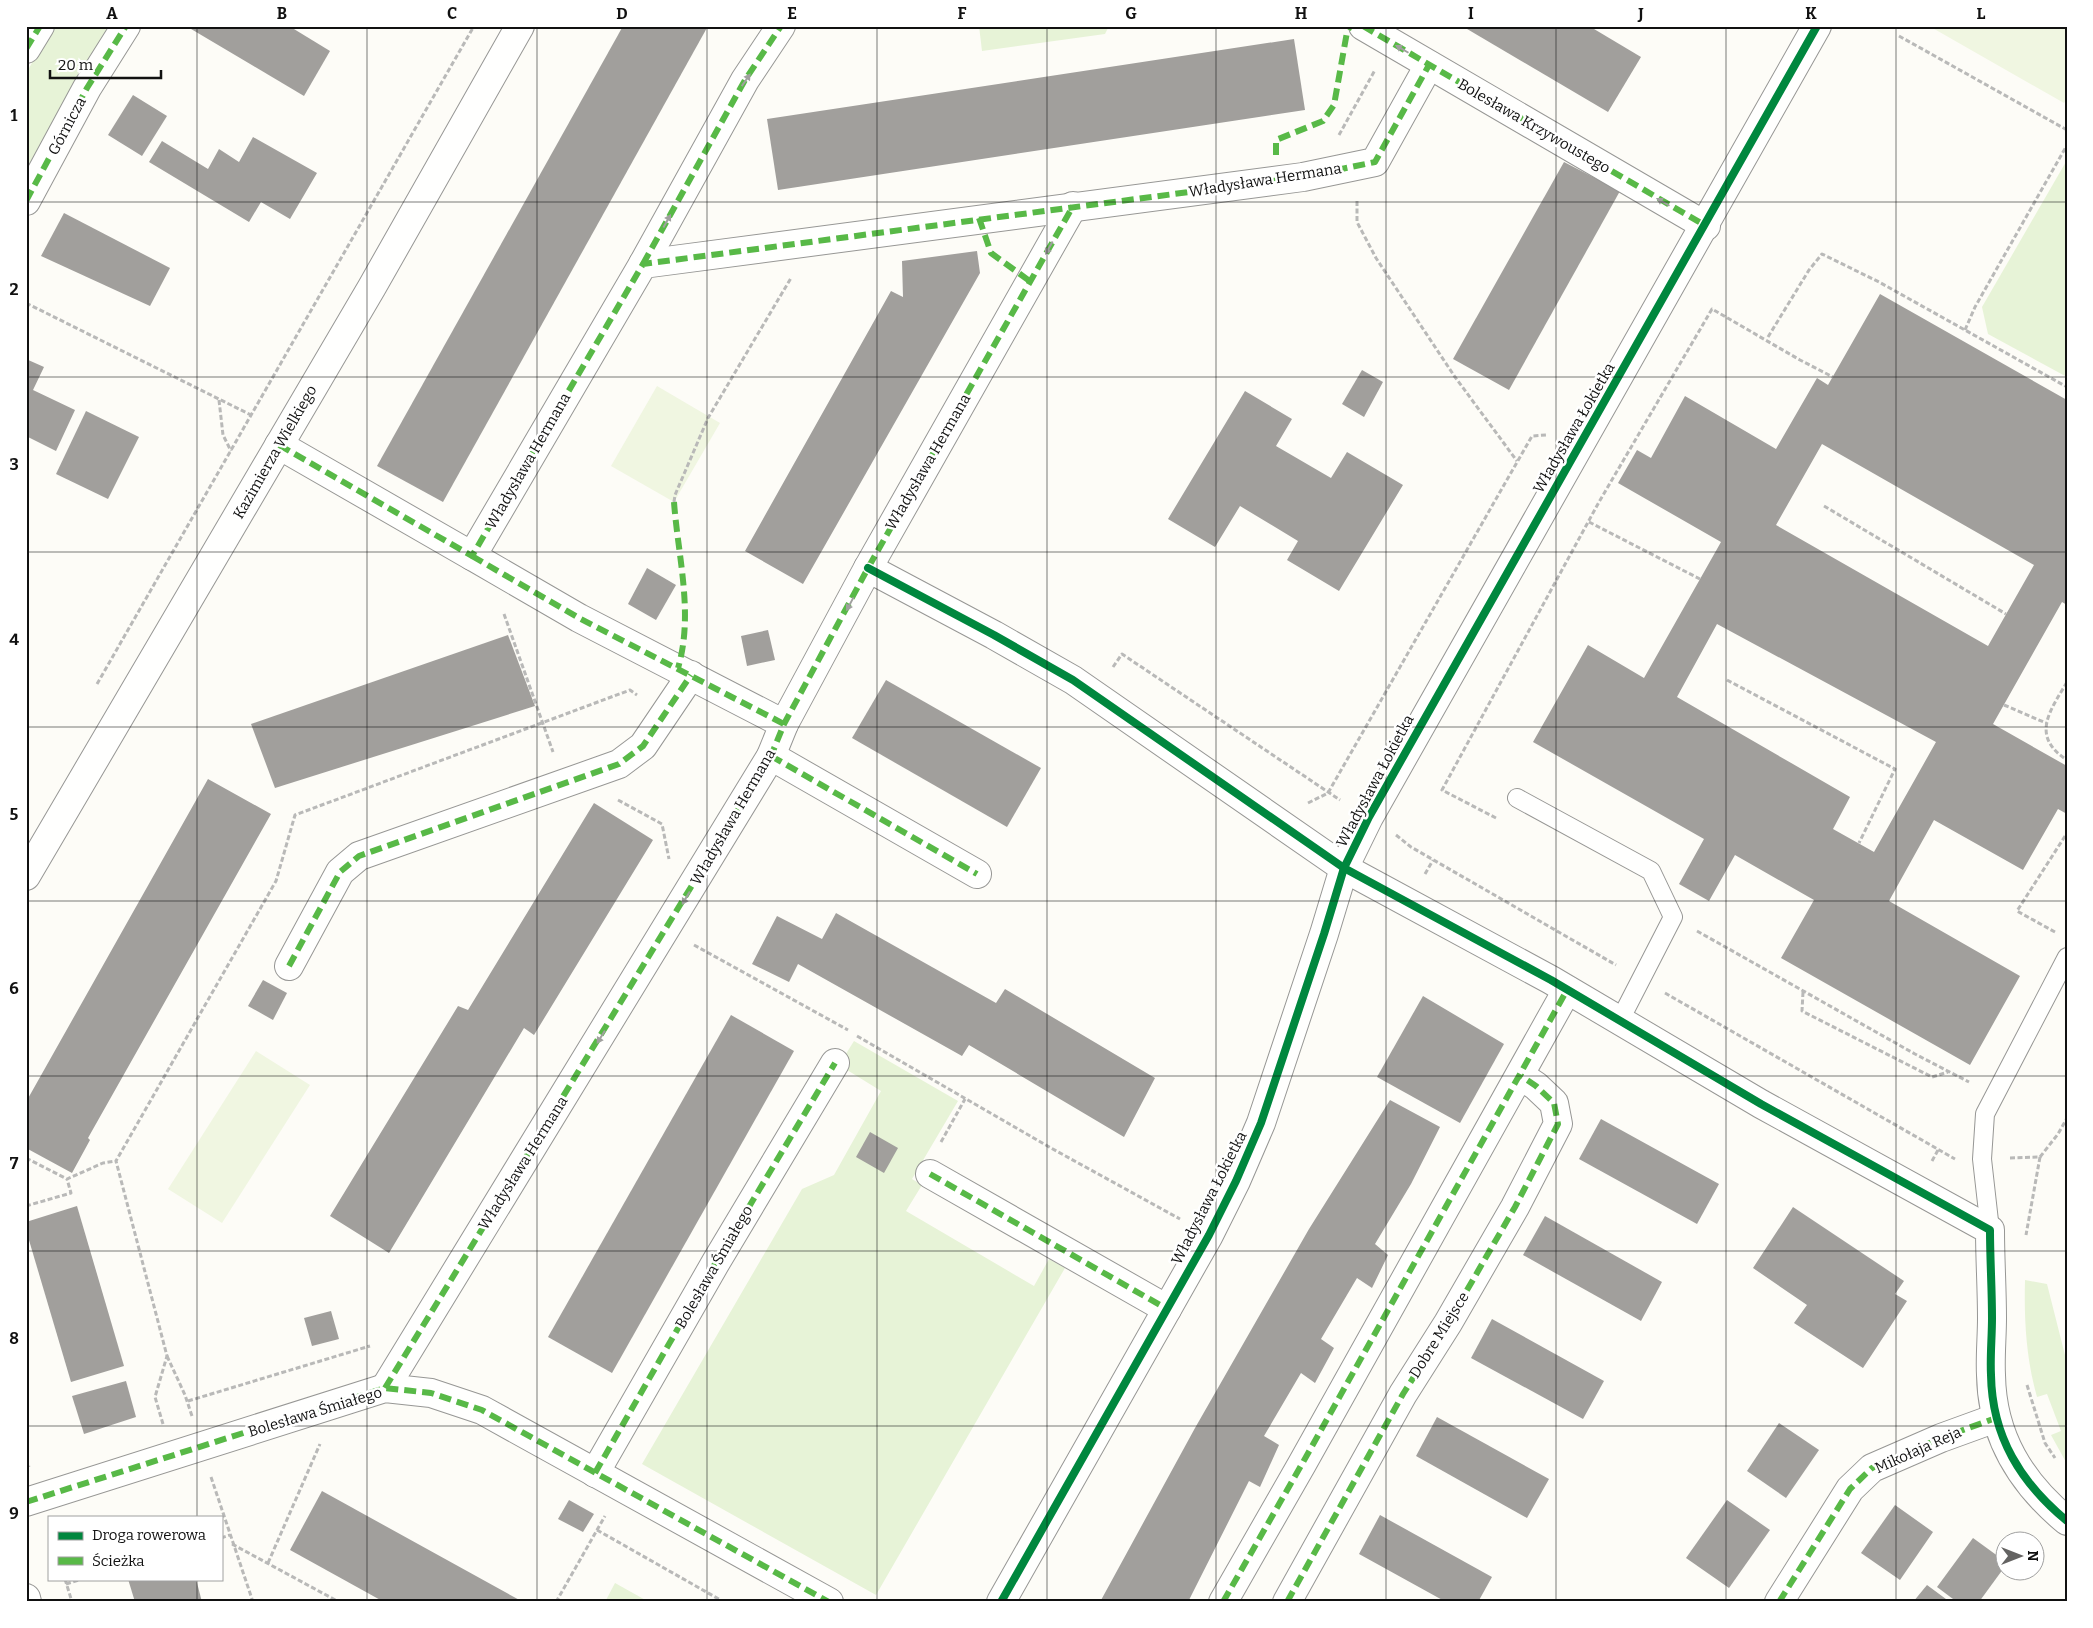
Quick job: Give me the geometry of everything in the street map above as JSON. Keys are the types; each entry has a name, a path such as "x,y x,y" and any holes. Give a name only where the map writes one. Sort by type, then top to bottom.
{"street":[{"path":"26,49 40,26"},
{"name":"Górnicza","path":"26,201 87,88 126,26"},
{"name":"Kazimierza Wielkiego","path":"26,876 279,445 520,26"},
{"path":"643,264 745,80 782,26"},
{"name":"Bolesława Krzywoustego","path":"1363,26 1706,226"},
{"name":"Władysława Łokietka","path":"1001,1602 1209,1235 1236,1181 1261,1123 1344,868 1369,817 1818,26"},
{"name":"Władysława Hermana","path":"472,556 643,264 1303,177 1375,162 1429,65"},
{"name":"Władysława Hermana","path":"385,1388 667,930 771,756 784,724 868,568 1074,206"},
{"path":"279,445 579,618 691,674 784,724"},
{"path":"868,568 994,635 1073,680 1344,868 1568,990 1762,1104 1990,1230 1991,1376 1996,1418 2012,1461 2042,1501 2067,1521"},
{"path":"289,966 340,872 359,856 619,764 643,746 691,674"},
{"path":"771,756 977,874"},
{"path":"1223,1602 1568,990"},
{"name":"Bolesława Śmiałego","path":"595,1473 716,1262 835,1063"},
{"name":"Dobre Miejsce","path":"1287,1602 1398,1402 1448,1323 1515,1207 1558,1124 1554,1103 1536,1086 1521,1076"},
{"path":"930,1174 1167,1309"},
{"name":"Bolesława Śmiałego","path":"26,1502 385,1388 431,1394 482,1410 829,1602"},
{"name":"Mikołaja Reja","path":"1779,1602 1850,1489 1872,1468 1941,1438 1996,1418"},
{"path":"26,1598 27,1602"}],"lane":[{"path":"1517,798 1651,871 1673,917 1620,1020"},
{"path":"1990,1230 1982,1159 1985,1114 2067,957"}],"path":[{"path":"95,688 474,26"},
{"path":"1899,36 2067,130"},
{"path":"1965,330 2067,145"},
{"path":"1359,165 1357,222 1376,258 1455,377 1517,461"},
{"path":"1768,337 1809,270 1822,254 1879,282 2067,387"},
{"path":"674,502 675,495 708,418 795,270"},
{"path":"26,303 251,416"},
{"path":"1517,798 1499,820 1442,790 1588,522 1712,309 1833,377"},
{"path":"219,399 223,435 231,451"},
{"path":"1302,805 1328,794 1532,436 1552,435"},
{"path":"1824,506 2006,614"},
{"path":"1588,522 1700,578"},
{"path":"503,613 563,783"},
{"path":"1122,654 1328,794 1345,803"},
{"path":"1727,680 1895,768 1859,843"},
{"path":"2067,682 2044,728 2050,746 2067,760"},
{"path":"2004,704 2046,723"},
{"path":"609,797 626,803 662,824 671,867"},
{"path":"2058,934 2018,911 2067,833"},
{"path":"1673,917 1803,992 1994,1095"},
{"path":"667,930 1209,1235"},
{"path":"1803,992 1802,1011 1932,1077 1949,1072"},
{"path":"946,1132 965,1099"},
{"path":"2040,1157 2058,1134 2067,1118"},
{"path":"1938,1150 1958,1161"},
{"path":"26,1158 67,1179"},
{"path":"67,1179 103,1163 116,1161 167,1356 156,1397 164,1426"},
{"path":"26,1206 70,1193 67,1179"},
{"path":"188,1401 360,1348 375,1346"},
{"path":"268,1563 323,1437"},
{"path":"556,1602 622,1487"},
{"path":"597,1530 724,1602"},
{"path":"222,1538 230,1535"},
{"path":"232,1544 339,1602"},
{"path":"66,1580 72,1602"},
{"path":"66,1584 79,1580"}],"green space":[{"path":"54,26 111,26 26,171 26,73"},
{"path":"979,26 1109,26 1105,34 982,51"},
{"path":"1929,26 2067,26 2067,98 2064,103"},
{"path":"2067,160 2067,377 1988,334 1982,307"},
{"path":"657,386 720,423 674,502 611,466"},
{"path":"854,1041 958,1101 912,1179 922,1185 906,1211 1034,1286 1049,1259 1065,1268 876,1595 642,1464 802,1189 834,1175 881,1091 839,1065"},
{"path":"256,1051 310,1085 222,1223 168,1189"},
{"path":"2025,1280 2047,1284 2067,1363 2067,1464 2051,1435 2061,1431 2047,1394 2037,1397 2033,1382 2026,1339"},
{"path":"615,1583 649,1602 605,1602"}],"building":[{"path":"186,26 289,26 330,51 304,96"},
{"path":"623,26 708,26 443,502 377,466"},
{"path":"1462,26 1589,26 1641,57 1608,112"},
{"path":"1294,39 1305,110 778,190 767,119"},
{"path":"133,95 167,116 142,156 108,135"},
{"path":"253,137 317,173 290,219 261,202 249,222 149,162 162,141 208,169 219,149 239,162"},
{"path":"1564,162 1620,191 1509,390 1453,359"},
{"path":"64,213 170,268 150,306 41,256"},
{"path":"977,251 980,273 803,584 745,551 891,291 903,297 902,261"},
{"path":"1880,294 2067,400 2067,605 2062,602 1993,724 2067,766 2067,814 2058,809 2023,870 1934,820 1889,901 2020,976 1970,1065 1781,958 1814,900 1735,855 1709,901 1679,884 1704,839 1533,742 1588,645 1644,678 1721,542 1618,483 1637,450 1651,458 1685,396 1776,449 1817,378 1828,385","holes":["1822,444 2034,565 1988,646 1776,525","1717,624 1936,742 1874,852 1833,829 1850,797 1677,697"]},
{"path":"26,359 44,367 33,390 75,410 56,451 26,436"},
{"path":"1362,370 1383,382 1364,417 1342,404"},
{"path":"1245,391 1292,419 1276,446 1331,478 1347,452 1403,485 1339,591 1287,560 1298,541 1240,506 1215,547 1168,519"},
{"path":"86,411 139,437 108,499 56,474"},
{"path":"647,568 676,585 656,620 628,604"},
{"path":"768,630 775,660 747,666 741,636"},
{"path":"508,635 535,706 275,788 251,724"},
{"path":"886,680 1041,768 1007,827 852,738"},
{"path":"208,779 271,814 88,1138 90,1140 72,1173 26,1148 26,1102"},
{"path":"594,803 653,840 534,1035 524,1028 389,1253 330,1216 458,1006 468,1010"},
{"path":"836,913 996,1003 1005,989 1155,1078 1124,1137 969,1045 962,1056 798,964 789,982 752,964 777,916 822,939"},
{"path":"263,980 287,993 273,1020 248,1006"},
{"path":"1423,996 1504,1044 1460,1123 1377,1077"},
{"path":"731,1015 794,1051 612,1373 548,1337"},
{"path":"1390,1100 1440,1127 1411,1184 1375,1244 1388,1255 1372,1288 1357,1278 1321,1339 1334,1348 1315,1383 1301,1373 1264,1436 1279,1445 1260,1487 1249,1481 1188,1602 1100,1602 1195,1428 1309,1229"},
{"path":"1601,1119 1719,1184 1697,1224 1579,1159"},
{"path":"870,1132 898,1148 884,1173 856,1157"},
{"path":"77,1206 124,1366 71,1382 26,1230 26,1222"},
{"path":"1793,1207 1904,1281 1895,1294 1907,1301 1863,1368 1794,1323 1807,1305 1753,1268"},
{"path":"1545,1216 1662,1282 1641,1321 1523,1255"},
{"path":"331,1311 339,1339 312,1346 304,1318"},
{"path":"1492,1319 1604,1381 1583,1419 1471,1358"},
{"path":"126,1381 136,1417 84,1434 72,1396"},
{"path":"1437,1417 1549,1479 1527,1518 1416,1456"},
{"path":"1779,1423 1819,1450 1786,1498 1747,1471"},
{"path":"322,1491 523,1602 384,1602 290,1550"},
{"path":"569,1500 594,1514 583,1532 558,1519"},
{"path":"1727,1500 1770,1530 1729,1588 1686,1558"},
{"path":"1895,1505 1933,1532 1900,1580 1861,1553"},
{"path":"1380,1515 1492,1577 1478,1602 1446,1602 1359,1554"},
{"path":"1973,1538 1996,1555 1996,1579 1979,1602 1957,1602 1937,1587"},
{"path":"128,1580 196,1580 202,1602 135,1602"},
{"path":"1927,1585 1950,1602 1913,1602"}],"marked path":[{"path":"26,49 40,26"},
{"path":"26,201 87,88 126,26"},
{"path":"643,264 745,80 781,26"},
{"path":"1276,155 1276,140 1323,121 1334,105 1347,32 1350,26"},
{"path":"1363,26 1706,226"},
{"path":"279,445 472,556 643,264 1303,177 1375,162 1429,65"},
{"path":"385,1388 771,756 784,724 868,568 1073,206"},
{"path":"979,218 991,253 1031,282"},
{"path":"674,502 685,606 683,648 678,668"},
{"path":"472,556 579,618 784,724"},
{"path":"289,966 340,872 359,856 619,764 643,746 691,675"},
{"path":"771,756 977,874"},
{"path":"1223,1602 1567,990"},
{"path":"595,1473 716,1262 835,1063"},
{"path":"1287,1602 1403,1394 1448,1323 1515,1207 1558,1124 1554,1103 1536,1086 1521,1076"},
{"path":"930,1174 1167,1309"},
{"path":"26,1502 385,1388 431,1393 482,1410 829,1602"},
{"path":"1779,1602 1850,1489 1872,1468 1941,1438 1996,1418"}],"cycle path":[{"path":"1001,1602 1209,1235 1236,1181 1261,1123 1344,868 1369,817 1817,26"},
{"path":"868,568 994,635 1073,680 1344,868 1551,980 1761,1104 1990,1230 1991,1375 1997,1419 2003,1438 2023,1474 2036,1491 2067,1521"}]}
